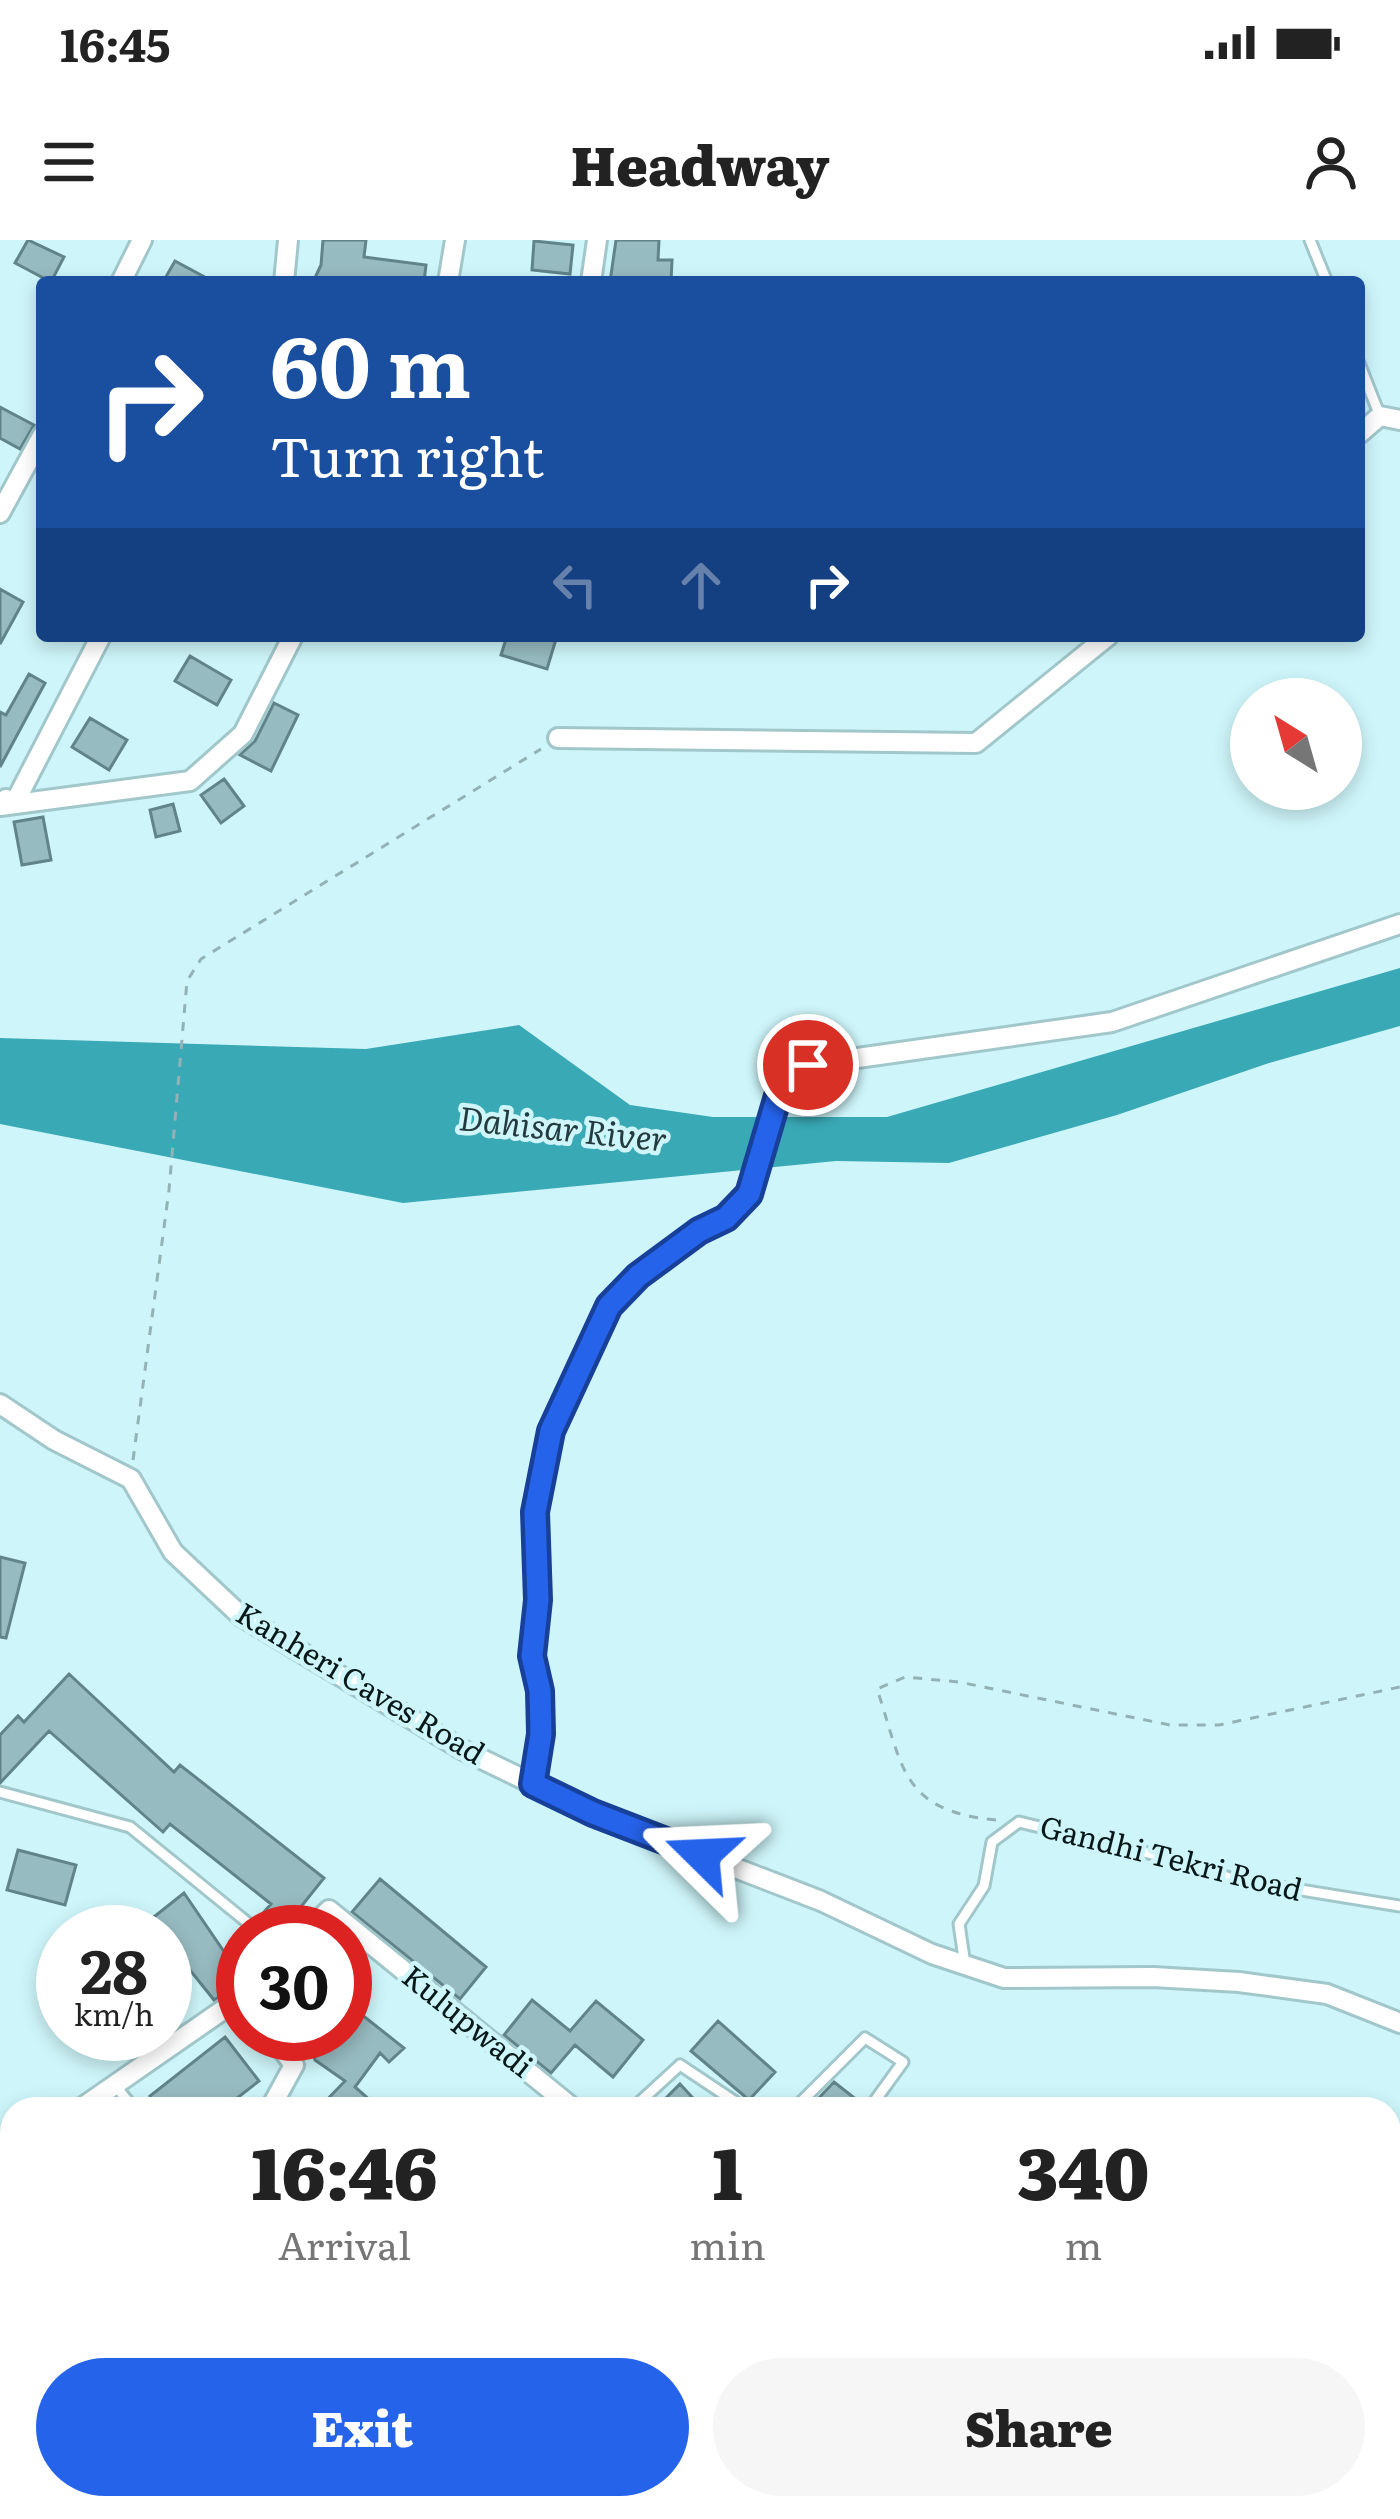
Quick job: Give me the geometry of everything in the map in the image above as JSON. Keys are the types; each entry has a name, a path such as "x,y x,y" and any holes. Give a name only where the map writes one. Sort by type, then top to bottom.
{"street":[{"path":"124,276 142,240"},
{"path":"285,276 288,240"},
{"path":"449,276 454,240"},
{"path":"592,276 597,240"},
{"path":"0,513 36,447"},
{"path":"5,802 98,642"},
{"path":"5,802 190,781 243,734 290,642"},
{"path":"558,738 976,743 1101,642"},
{"path":"533,1784 541,1734 540,1691 532,1656 538,1600 535,1512 551,1431 609,1306 638,1276 699,1231 726,1218 749,1194 778,1096 808,1065 1112,1022 1400,924"},
{"path":"0,1404 55,1440 131,1479"},
{"name":"Kanheri Caves Road","path":"131,1479 173,1552 242,1616 463,1750 593,1813 821,1901 932,1954 1004,1978 1239,1982 1327,1994 1400,2023"},
{"name":"Kulupwadi","path":"372,1945 559,2097"},
{"path":"98,2097 216,2016"},
{"path":"278,2097 292,2074 290,2061"}],"lane":[{"path":"1310,240 1325,276"},
{"path":"1365,374 1390,418"},
{"path":"0,1792 130,1826 227,1905"},
{"name":"Gandhi Tekri Road","path":"965,1965 959,1924 984,1886 992,1842 1019,1822 1156,1855 1232,1880 1400,1906"},
{"path":"806,2097 865,2038 903,2062 878,2097"},
{"path":"645,2097 680,2065 728,2097"},
{"path":"115,2085 124,2097"}],"path":[{"path":"131,1479 169,1190 187,981 201,959 558,738"},
{"path":"1019,1822 965,1817 921,1797 896,1758 878,1690 905,1677 959,1682 1170,1725 1203,1725 1400,1687"}],"water":[{"name":"Dahisar River","path":"1400,968 1400,1026 949,1163 836,1161 403,1203 0,1124 0,1038 366,1049 519,1025 630,1105 713,1117 887,1117"}],"building":[{"path":"28,240 64,257 54,276 40,276 15,263"},
{"path":"323,240 366,240 364,257 426,265 425,276 316,276"},
{"path":"616,240 659,240 658,260 672,260 671,276 611,276"},
{"path":"534,241 573,245 570,274 532,270"},
{"path":"175,261 203,276 166,276"},
{"path":"0,407 34,425 20,449 0,438"},
{"path":"0,589 23,602 0,644"},
{"path":"505,642 555,642 547,669 501,655"},
{"path":"190,656 231,680 217,705 175,681"},
{"path":"29,674 45,683 0,767 0,712 6,715"},
{"path":"274,703 298,715 271,771 240,755 255,741"},
{"path":"90,718 127,740 109,770 72,747"},
{"path":"224,779 244,806 221,823 201,795"},
{"path":"173,804 180,831 156,837 150,810"},
{"path":"43,817 51,860 22,865 14,822"},
{"path":"0,1557 25,1563 6,1638 0,1637"},
{"path":"69,1674 174,1772 180,1765 324,1878 302,1905 270,1905 170,1824 163,1832 49,1731 0,1783 0,1735 18,1716 24,1722"},
{"path":"18,1850 76,1865 65,1905 7,1890"},
{"path":"380,1879 486,1967 460,1999 372,1928 372,1905 358,1905"},
{"path":"184,1893 216,1940 214,2000 192,1973 192,1905 169,1905"},
{"path":"532,2000 570,2031 596,2001 643,2040 613,2077 575,2045 551,2073 504,2035"},
{"path":"718,2021 775,2072 752,2097 745,2097 691,2051"},
{"path":"372,2023 404,2048 389,2062 380,2053 355,2087 366,2097 330,2097 345,2081 316,2061 372,2061"},
{"path":"216,2044 216,2061 244,2061 259,2081 238,2097 151,2097"},
{"path":"834,2082 853,2097 820,2097"},
{"path":"680,2084 692,2097 667,2097"}],"route":[{"path":"702,1855 533,1784 541,1734 540,1691 532,1656 538,1600 535,1512 551,1431 609,1306 638,1276 699,1231 726,1218 749,1194 778,1096 808,1065"}]}
